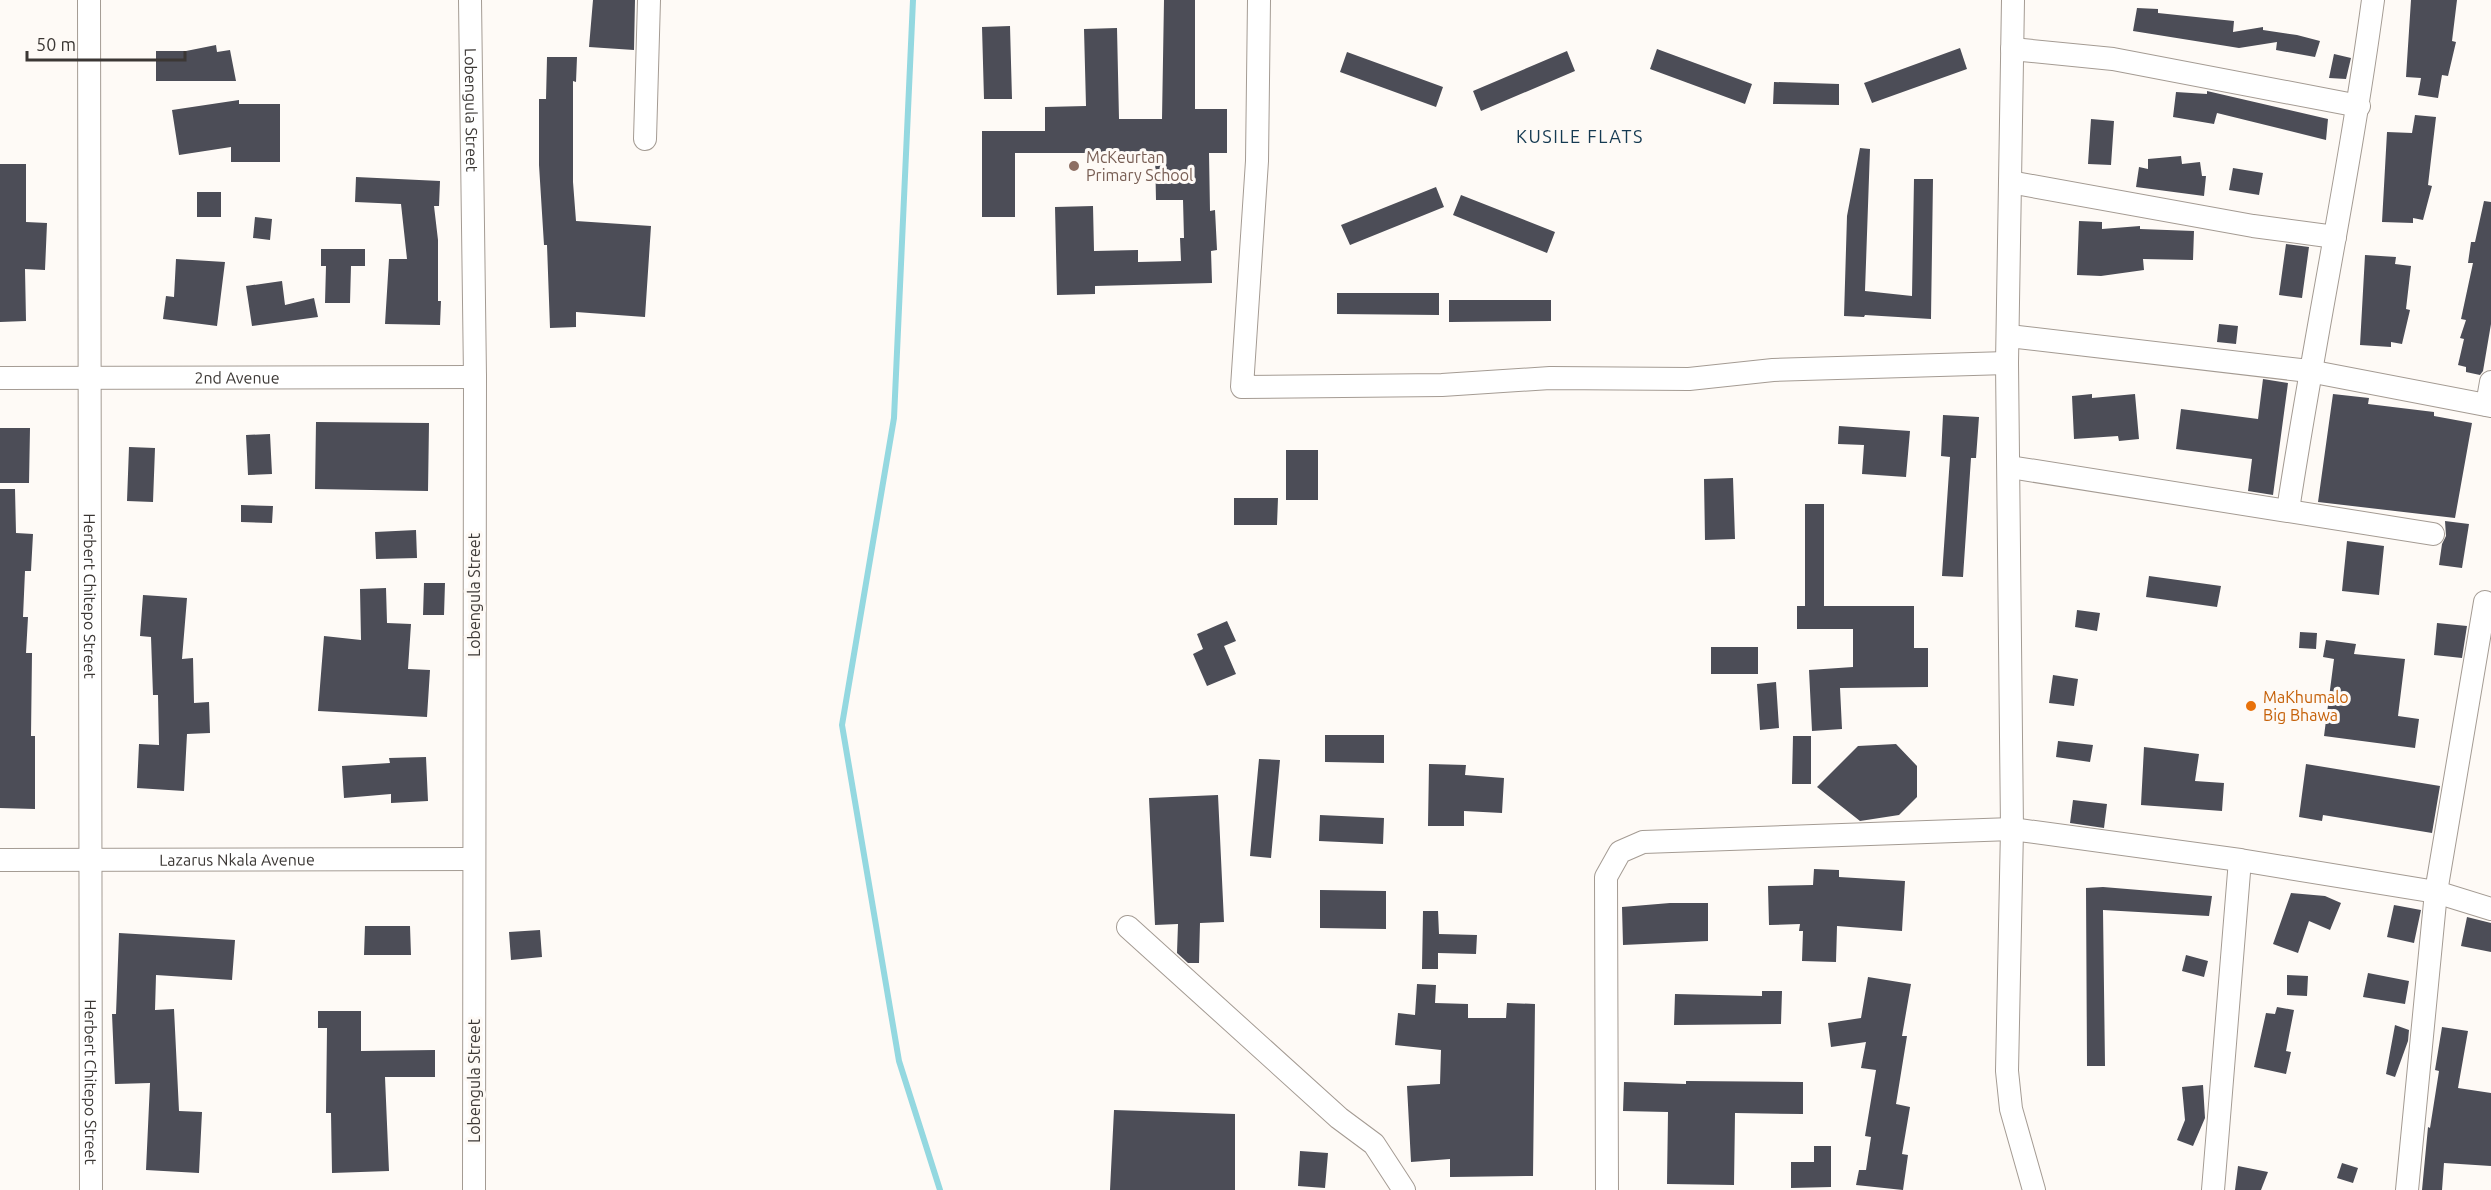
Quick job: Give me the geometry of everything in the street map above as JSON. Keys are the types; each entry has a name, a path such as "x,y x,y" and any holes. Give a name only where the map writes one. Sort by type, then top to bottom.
{"street":[{"name":"Herbert Chitepo Street","path":"89,0 91,1190"},
{"name":"Lobengula Street","path":"470,0 475,377 474,1190"},
{"path":"645,140 649,0"},
{"path":"1258,0 1257,161 1242,387 1442,385 1550,378 1689,379 1773,370 2007,363"},
{"path":"2013,0 2007,363 2010,467 2012,829 2007,1091 2019,1146 2034,1190"},
{"path":"2288,510 2309,371 2359,105 2373,0"},
{"path":"2012,49 2114,59 2359,105"},
{"path":"2010,182 2218,220 2335,237"},
{"path":"2008,336 2309,371 2489,405 2491,382"},
{"name":"2nd Avenue","path":"0,378 475,377"},
{"path":"2010,467 2433,534"},
{"path":"2407,1190 2436,892 2486,602"},
{"path":"1607,1190 1606,877 1620,852 1643,842 2012,829 2240,860 2436,892 2491,909"},
{"name":"Lazarus Nkala Avenue","path":"0,860 473,859"},
{"path":"2213,1190 2240,860"},
{"path":"1128,927 1339,1118 1374,1144 1404,1190"}],"building":[{"path":"593,0 635,0 634,50 589,47"},
{"path":"1164,0 1195,0 1195,109 1227,109 1227,153 1209,153 1210,211 1215,210 1217,250 1211,251 1212,283 1095,286 1095,294 1057,295 1055,207 1093,206 1094,251 1138,250 1138,262 1181,261 1180,238 1184,238 1183,200 1156,200 1155,153 1015,153 1015,217 982,217 982,131 1045,131 1045,107 1086,106 1084,29 1117,28 1119,119 1162,119"},
{"path":"2411,0 2457,0 2452,41 2456,42 2448,76 2442,75 2438,98 2418,95 2421,78 2406,77"},
{"path":"2137,8 2158,9 2158,13 2234,21 2233,32 2263,27 2263,30 2320,41 2315,57 2276,50 2277,42 2239,48 2133,31"},
{"path":"1010,26 1012,99 984,99 982,27"},
{"path":"216,45 217,52 230,50 236,81 156,81 156,51 186,51"},
{"path":"1960,48 1967,69 1872,103 1864,83"},
{"path":"1657,49 1752,84 1745,104 1650,69"},
{"path":"1567,51 1575,71 1481,111 1473,91"},
{"path":"1347,52 1443,87 1436,107 1340,72"},
{"path":"2334,54 2351,58 2346,79 2329,78"},
{"path":"547,57 577,57 576,82 573,81 573,182 576,221 651,226 645,317 576,312 576,327 550,328 547,245 544,245 539,165 539,99 546,99"},
{"path":"1774,82 1839,84 1839,105 1773,104"},
{"path":"2207,91 2328,119 2326,140 2217,113 2214,124 2173,117 2176,92 2207,94"},
{"path":"239,100 239,104 280,104 280,162 231,162 231,147 179,155 172,110"},
{"path":"2415,115 2436,117 2428,185 2432,186 2423,220 2413,218 2413,223 2382,222 2387,132 2412,133"},
{"path":"2091,119 2114,121 2111,165 2088,164"},
{"path":"1860,148 1870,149 1865,291 1912,296 1914,179 1933,179 1931,319 1844,316 1847,216"},
{"path":"2181,156 2182,164 2200,162 2202,176 2206,176 2204,196 2136,187 2139,167 2148,169 2148,159"},
{"path":"0,164 26,164 26,222 47,223 45,270 25,269 26,321 0,322"},
{"path":"2233,168 2263,173 2259,195 2229,190"},
{"path":"356,177 440,181 439,206 434,206 438,240 440,325 385,324 389,259 407,259 401,204 355,202"},
{"path":"1436,187 1444,207 1350,245 1341,225"},
{"path":"197,192 221,192 221,217 197,217"},
{"path":"1461,195 1555,232 1547,253 1453,215"},
{"path":"2484,201 2491,202 2491,324 2483,371 2480,375 2466,372 2466,367 2458,365 2464,339 2460,338 2466,320 2461,319 2473,263 2468,263 2471,242 2475,242"},
{"path":"255,217 272,219 270,240 253,238"},
{"path":"2079,221 2102,222 2102,229 2140,226 2140,229 2194,231 2193,260 2143,259 2144,270 2101,276 2077,275"},
{"path":"2286,244 2309,247 2302,298 2279,295"},
{"path":"321,249 365,249 365,266 351,266 350,303 325,303 326,266 321,266"},
{"path":"2365,255 2396,257 2395,264 2411,266 2406,309 2410,310 2402,344 2391,342 2391,347 2360,345"},
{"path":"176,259 225,262 217,326 163,319 166,296 174,297"},
{"path":"282,281 285,305 314,298 318,317 252,326 246,286"},
{"path":"1337,293 1439,293 1439,315 1337,314"},
{"path":"1449,300 1551,300 1551,321 1449,322"},
{"path":"2219,324 2238,326 2236,344 2217,342"},
{"path":"2263,379 2288,383 2273,495 2248,491 2252,459 2176,449 2181,409 2258,419"},
{"path":"2092,394 2092,398 2135,394 2139,439 2119,441 2118,436 2074,439 2072,396"},
{"path":"2333,394 2369,398 2368,404 2434,412 2434,416 2472,423 2455,518 2318,502"},
{"path":"1943,415 1979,417 1976,458 1971,458 1963,577 1942,576 1950,457 1941,456"},
{"path":"316,422 429,423 428,491 315,489"},
{"path":"1839,426 1910,431 1906,477 1862,474 1864,445 1838,444"},
{"path":"0,428 30,428 29,483 0,483"},
{"path":"270,434 272,474 248,475 246,435"},
{"path":"129,447 155,448 153,502 127,501"},
{"path":"1286,450 1318,450 1318,500 1286,500"},
{"path":"1733,478 1735,539 1705,540 1704,479"},
{"path":"0,489 15,489 16,533 33,534 31,571 25,571 23,617 28,617 26,653 32,653 31,736 35,736 35,809 0,808"},
{"path":"1234,498 1278,498 1277,525 1234,525"},
{"path":"1805,504 1824,504 1824,606 1914,606 1914,648 1928,648 1928,687 1840,688 1842,729 1812,731 1809,670 1853,667 1853,629 1797,629 1797,606 1805,606"},
{"path":"241,505 273,506 272,523 241,522"},
{"path":"2445,521 2469,524 2462,568 2439,565 2442,544 2446,536"},
{"path":"416,530 417,558 376,559 375,532"},
{"path":"2347,541 2384,546 2379,595 2342,591"},
{"path":"2149,576 2221,586 2217,607 2146,597"},
{"path":"424,583 445,583 444,615 423,615"},
{"path":"386,588 387,623 411,624 408,669 430,670 427,717 318,711 324,636 361,640 360,589"},
{"path":"143,595 187,598 182,659 193,658 194,703 209,702 210,733 187,734 184,791 137,788 139,744 159,745 158,695 153,695 151,637 140,636"},
{"path":"2077,610 2100,613 2097,631 2075,627"},
{"path":"1227,621 1236,641 1224,646 1236,674 1207,686 1193,654 1203,649 1197,634"},
{"path":"2437,623 2467,626 2462,658 2434,655"},
{"path":"2300,632 2317,633 2316,649 2299,648"},
{"path":"2326,640 2356,644 2354,654 2405,659 2398,716 2419,719 2415,748 2324,736 2334,659 2323,657"},
{"path":"1711,647 1758,647 1758,674 1711,674"},
{"path":"2053,675 2078,679 2074,706 2049,703"},
{"path":"1776,682 1779,728 1760,730 1757,684"},
{"path":"1325,735 1384,735 1384,763 1325,762"},
{"path":"1793,736 1811,736 1811,784 1792,784"},
{"path":"2058,741 2093,745 2090,762 2056,757"},
{"path":"1896,744 1917,766 1917,797 1899,815 1860,821 1817,787 1858,746"},
{"path":"2144,747 2199,754 2195,781 2224,783 2222,811 2141,805"},
{"path":"426,757 428,801 391,803 391,794 344,798 342,766 390,763 389,758"},
{"path":"1259,759 1280,760 1271,858 1250,856"},
{"path":"1429,764 1466,765 1465,775 1504,778 1502,813 1464,811 1464,826 1428,826"},
{"path":"2306,764 2440,786 2432,833 2323,815 2322,821 2299,817"},
{"path":"1218,795 1224,922 1200,923 1199,963 1188,963 1177,953 1178,924 1155,925 1149,798"},
{"path":"2073,800 2107,804 2104,828 2070,823"},
{"path":"1320,815 1384,818 1383,844 1319,841"},
{"path":"1814,869 1839,870 1839,877 1905,881 1902,931 1837,926 1836,962 1802,961 1803,931 1799,931 1800,924 1769,925 1768,886 1813,885"},
{"path":"2103,887 2212,896 2209,916 2103,910 2105,1066 2087,1066 2086,888"},
{"path":"1320,890 1386,891 1386,929 1320,928"},
{"path":"2291,893 2325,896 2341,903 2330,930 2309,921 2298,953 2273,944"},
{"path":"1708,903 1708,941 1623,945 1622,907"},
{"path":"2394,905 2421,910 2414,943 2387,937"},
{"path":"1423,911 1438,911 1439,934 1477,935 1476,954 1438,953 1438,969 1422,969"},
{"path":"2467,917 2491,923 2491,952 2461,946"},
{"path":"365,926 410,926 411,955 364,955"},
{"path":"540,930 542,957 511,960 509,932"},
{"path":"119,933 235,940 232,980 156,975 155,1010 174,1009 179,1111 202,1112 199,1173 146,1170 150,1083 115,1084 112,1014 116,1014"},
{"path":"2186,955 2208,961 2204,977 2182,971"},
{"path":"2368,973 2409,981 2405,1004 2363,997"},
{"path":"2287,975 2308,976 2307,996 2287,995"},
{"path":"1868,977 1911,984 1902,1036 1907,1036 1896,1104 1910,1107 1902,1154 1908,1155 1903,1190 1856,1185 1859,1170 1866,1170 1871,1137 1865,1136 1876,1070 1861,1068 1866,1042 1831,1047 1828,1023 1861,1018"},
{"path":"1417,984 1436,985 1435,1003 1468,1004 1468,1018 1506,1018 1507,1003 1535,1004 1533,1176 1450,1177 1450,1159 1411,1162 1407,1086 1440,1084 1441,1050 1395,1045 1398,1013 1415,1015"},
{"path":"1762,991 1782,991 1781,1024 1674,1025 1675,994 1762,996"},
{"path":"2277,1007 2294,1010 2286,1051 2291,1052 2286,1074 2254,1067 2266,1013 2275,1014"},
{"path":"318,1011 361,1011 361,1051 435,1050 435,1077 385,1077 389,1171 332,1173 331,1113 326,1113 327,1028 318,1028"},
{"path":"2395,1025 2409,1030 2408,1041 2395,1077 2386,1074"},
{"path":"2442,1027 2468,1031 2458,1088 2491,1093 2491,1166 2444,1163 2442,1190 2422,1190 2428,1127 2430,1128 2439,1071 2435,1070"},
{"path":"1686,1081 1803,1082 1803,1114 1735,1113 1734,1185 1667,1184 1668,1112 1623,1111 1624,1082 1686,1084"},
{"path":"2203,1085 2205,1118 2193,1146 2177,1140 2185,1120 2182,1087"},
{"path":"1114,1110 1235,1114 1235,1190 1110,1190"},
{"path":"1814,1146 1831,1146 1831,1187 1791,1188 1791,1162 1814,1162"},
{"path":"1300,1151 1328,1153 1325,1188 1298,1186"},
{"path":"2342,1163 2358,1168 2353,1183 2337,1178"},
{"path":"2238,1166 2268,1172 2261,1190 2235,1190"}],"waterway":[{"path":"913,0 894,418 842,725 899,1061 940,1190"}],"place":[{"name":"McKeurtan Primary School","path":"1074,166"},
{"name":"MaKhumalo Big Bhawa","path":"2251,706"}],"district":[{"name":"KUSILE FLATS","path":"1580,137"}]}
